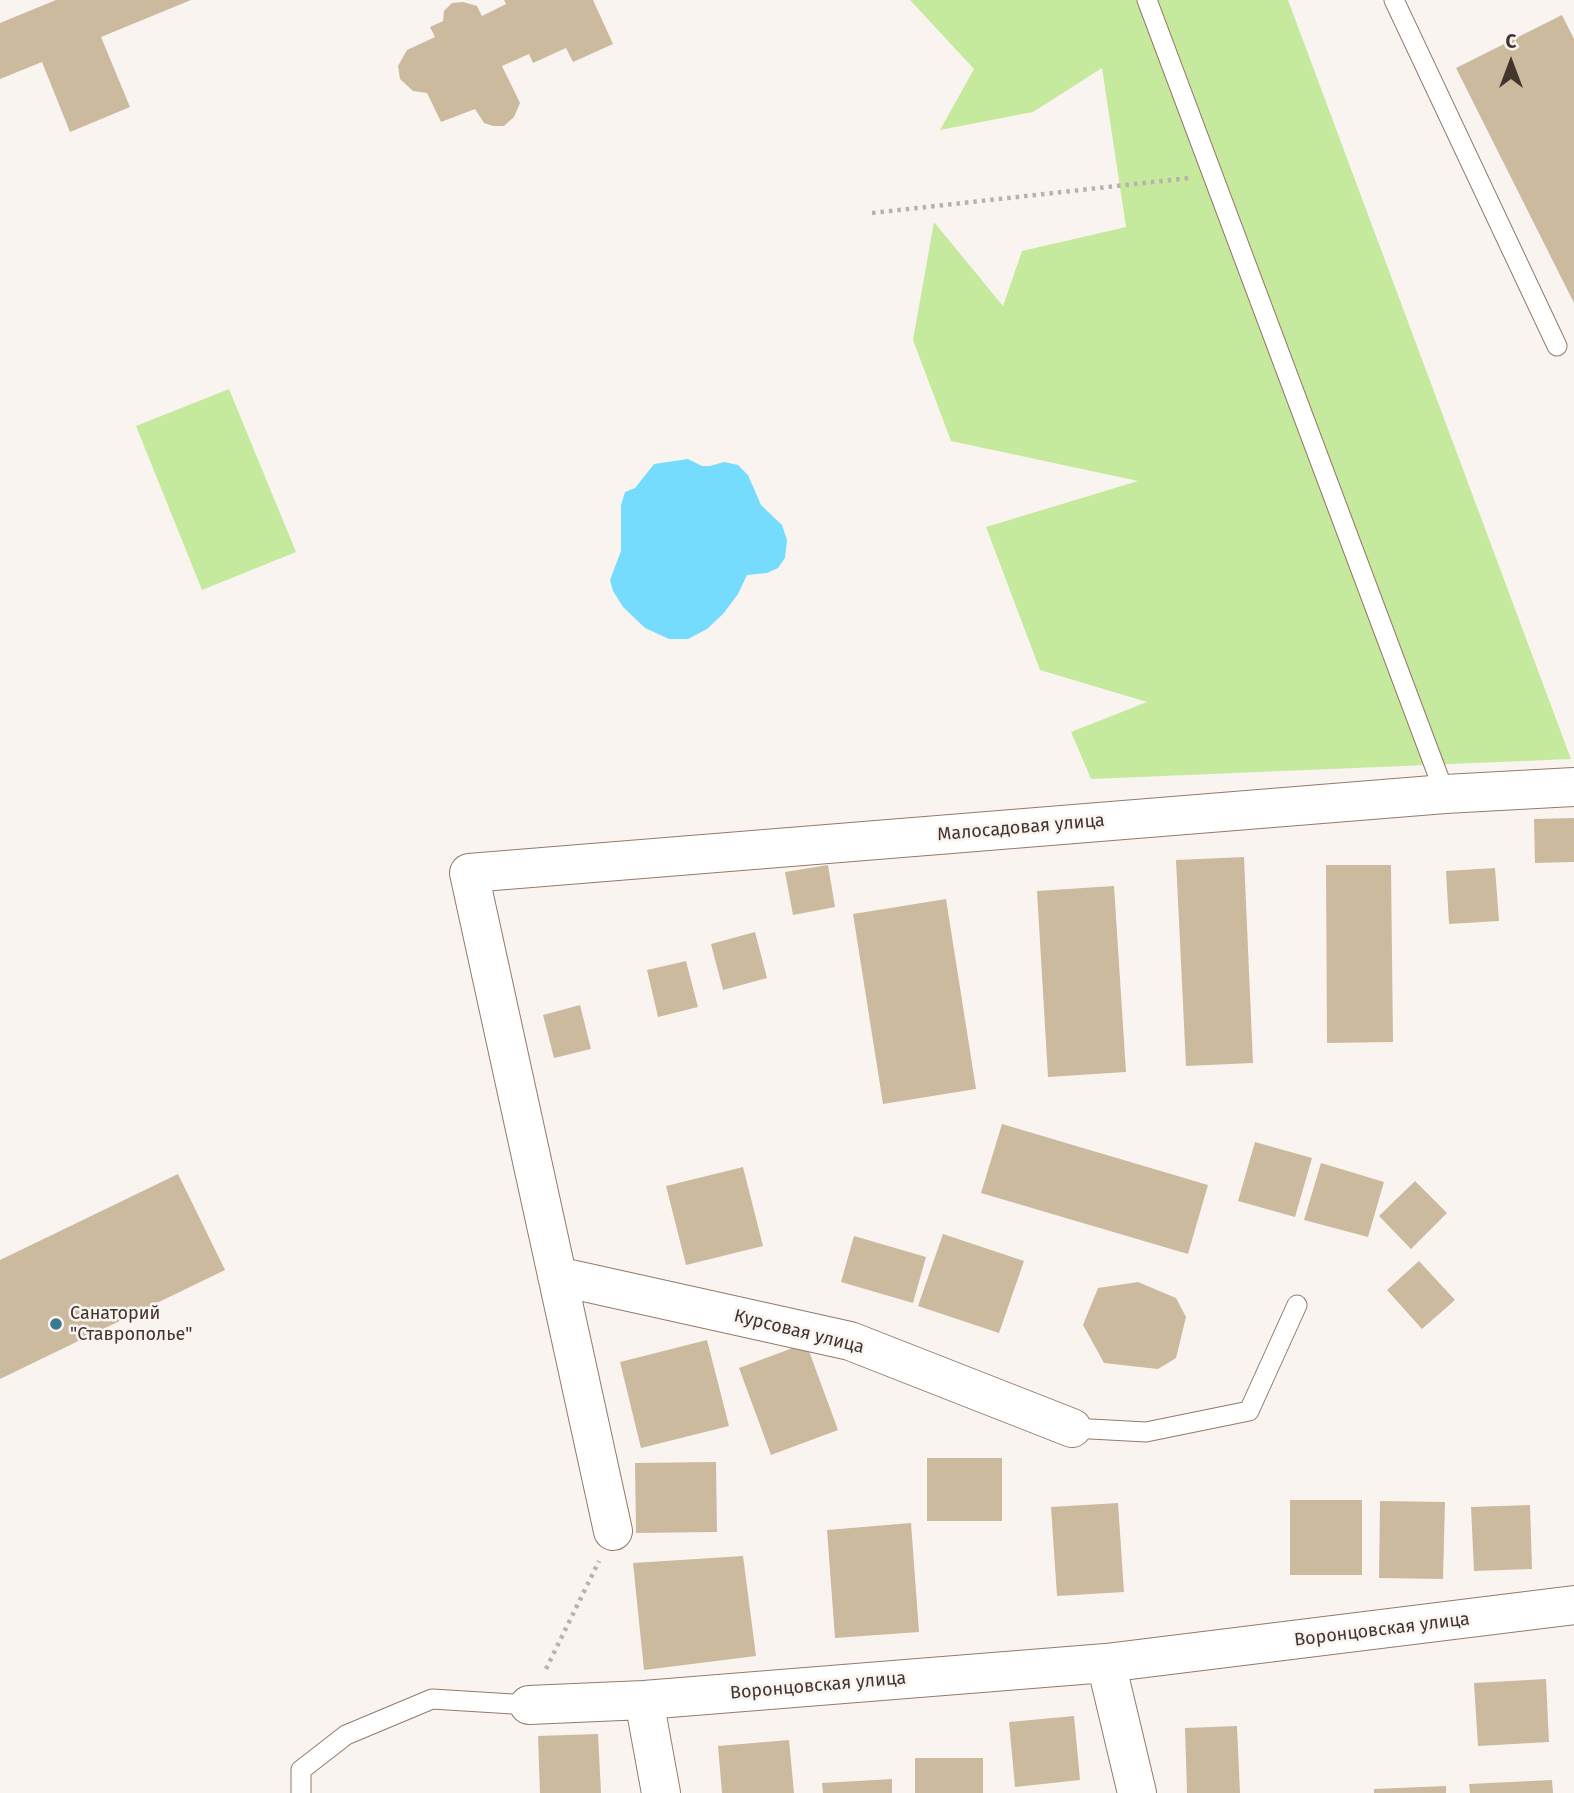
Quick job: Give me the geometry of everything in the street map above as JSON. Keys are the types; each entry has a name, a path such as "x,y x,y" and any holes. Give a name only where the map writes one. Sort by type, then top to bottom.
{"street":[{"name":"Малосадовая улица","path":"557,1276 468,873 1445,794 1574,787"},
{"name":"Курсовая улица","path":"557,1276 850,1341 1072,1428"},
{"path":"557,1276 612,1531"},
{"name":"Воронцовская улица","path":"529,1705 644,1700 1106,1663 1574,1605"},
{"path":"1106,1663 1137,1793"},
{"path":"644,1700 661,1793"}],"lane":[{"path":"1147,0 1445,794"},
{"path":"1394,0 1557,346"},
{"path":"1072,1428 1146,1432 1249,1411 1297,1305"},
{"path":"301,1793 301,1770 346,1735 432,1699 529,1705"}],"path":[{"path":"872,213 1214,175"},
{"path":"529,1705 612,1531"}],"green space":[{"path":"910,0 1288,0 1571,759 1091,779 1071,732 1147,702 1040,670 986,527 1138,481 951,441 913,340 934,222 1003,306 1022,251 1126,227 1102,68 1033,112 940,130 974,69"},
{"path":"229,389 296,552 202,590 136,426"}],"water":[{"path":"688,459 702,466 724,462 738,465 748,475 761,505 782,525 787,540 785,558 778,568 767,573 747,575 738,594 707,629 688,639 669,639 645,628 623,607 610,580 621,551 621,505 625,492 635,488 654,464"}],"building":[{"path":"56,0 191,0 101,37 130,107 70,132 42,62 0,79 0,23"},
{"path":"504,0 593,0 613,44 573,62 566,48 533,63 529,54 502,66 520,103 514,117 504,126 484,123 475,109 441,122 427,93 413,91 400,79 398,66 407,50 435,37 430,27 443,21 444,11 452,3 463,2 477,6 482,16 506,4"},
{"path":"1562,15 1574,39 1574,303 1456,68"},
{"path":"1574,818 1574,862 1535,863 1534,819"},
{"path":"1244,857 1253,1063 1186,1066 1176,860"},
{"path":"828,865 835,907 793,915 785,872"},
{"path":"1326,865 1391,865 1393,1042 1327,1043"},
{"path":"1495,868 1499,921 1449,924 1446,871"},
{"path":"1114,886 1126,1072 1048,1077 1037,891"},
{"path":"946,899 976,1089 883,1104 853,914"},
{"path":"755,932 767,978 723,990 711,944"},
{"path":"686,961 698,1007 658,1017 647,970"},
{"path":"580,1005 591,1049 554,1058 543,1015"},
{"path":"1002,1124 1208,1185 1188,1254 981,1193"},
{"path":"1255,1142 1312,1158 1295,1217 1238,1201"},
{"path":"1321,1163 1384,1182 1368,1237 1304,1220"},
{"path":"743,1167 763,1246 686,1265 666,1186"},
{"name":"Санаторий \"Ставрополье\"","path":"178,1174 225,1270 0,1379 0,1260"},
{"path":"1415,1181 1447,1213 1411,1249 1379,1216"},
{"path":"943,1234 1024,1261 999,1333 918,1306"},
{"path":"854,1236 926,1257 913,1303 841,1282"},
{"path":"1419,1261 1455,1300 1422,1329 1387,1290"},
{"path":"1138,1282 1176,1298 1186,1317 1176,1358 1158,1369 1104,1363 1083,1325 1098,1288"},
{"path":"707,1340 729,1426 641,1448 620,1362"},
{"path":"806,1343 838,1430 771,1455 739,1368"},
{"path":"927,1458 1002,1458 1002,1521 927,1521"},
{"path":"716,1462 717,1532 636,1533 635,1463"},
{"path":"1290,1500 1362,1500 1362,1575 1290,1575"},
{"path":"1380,1501 1445,1502 1443,1579 1379,1578"},
{"path":"1118,1503 1124,1592 1057,1596 1051,1507"},
{"path":"1530,1505 1532,1569 1474,1571 1471,1507"},
{"path":"911,1523 919,1632 835,1638 827,1530"},
{"path":"743,1556 756,1656 644,1670 633,1563"},
{"path":"1546,1679 1549,1742 1478,1746 1474,1683"},
{"path":"1074,1716 1080,1780 1015,1787 1009,1722"},
{"path":"1237,1726 1240,1793 1187,1793 1185,1728"},
{"path":"598,1734 601,1793 540,1793 538,1736"},
{"path":"789,1740 794,1793 722,1793 718,1746"},
{"path":"915,1758 983,1758 983,1793 915,1793"},
{"path":"892,1779 892,1793 823,1793 822,1783"},
{"path":"1552,1780 1553,1793 1470,1793 1469,1784"},
{"path":"1446,1786 1446,1793 1374,1793 1374,1789"}],"place":[{"name":"Санаторий \"Ставрополье\"","path":"56,1324"}]}
